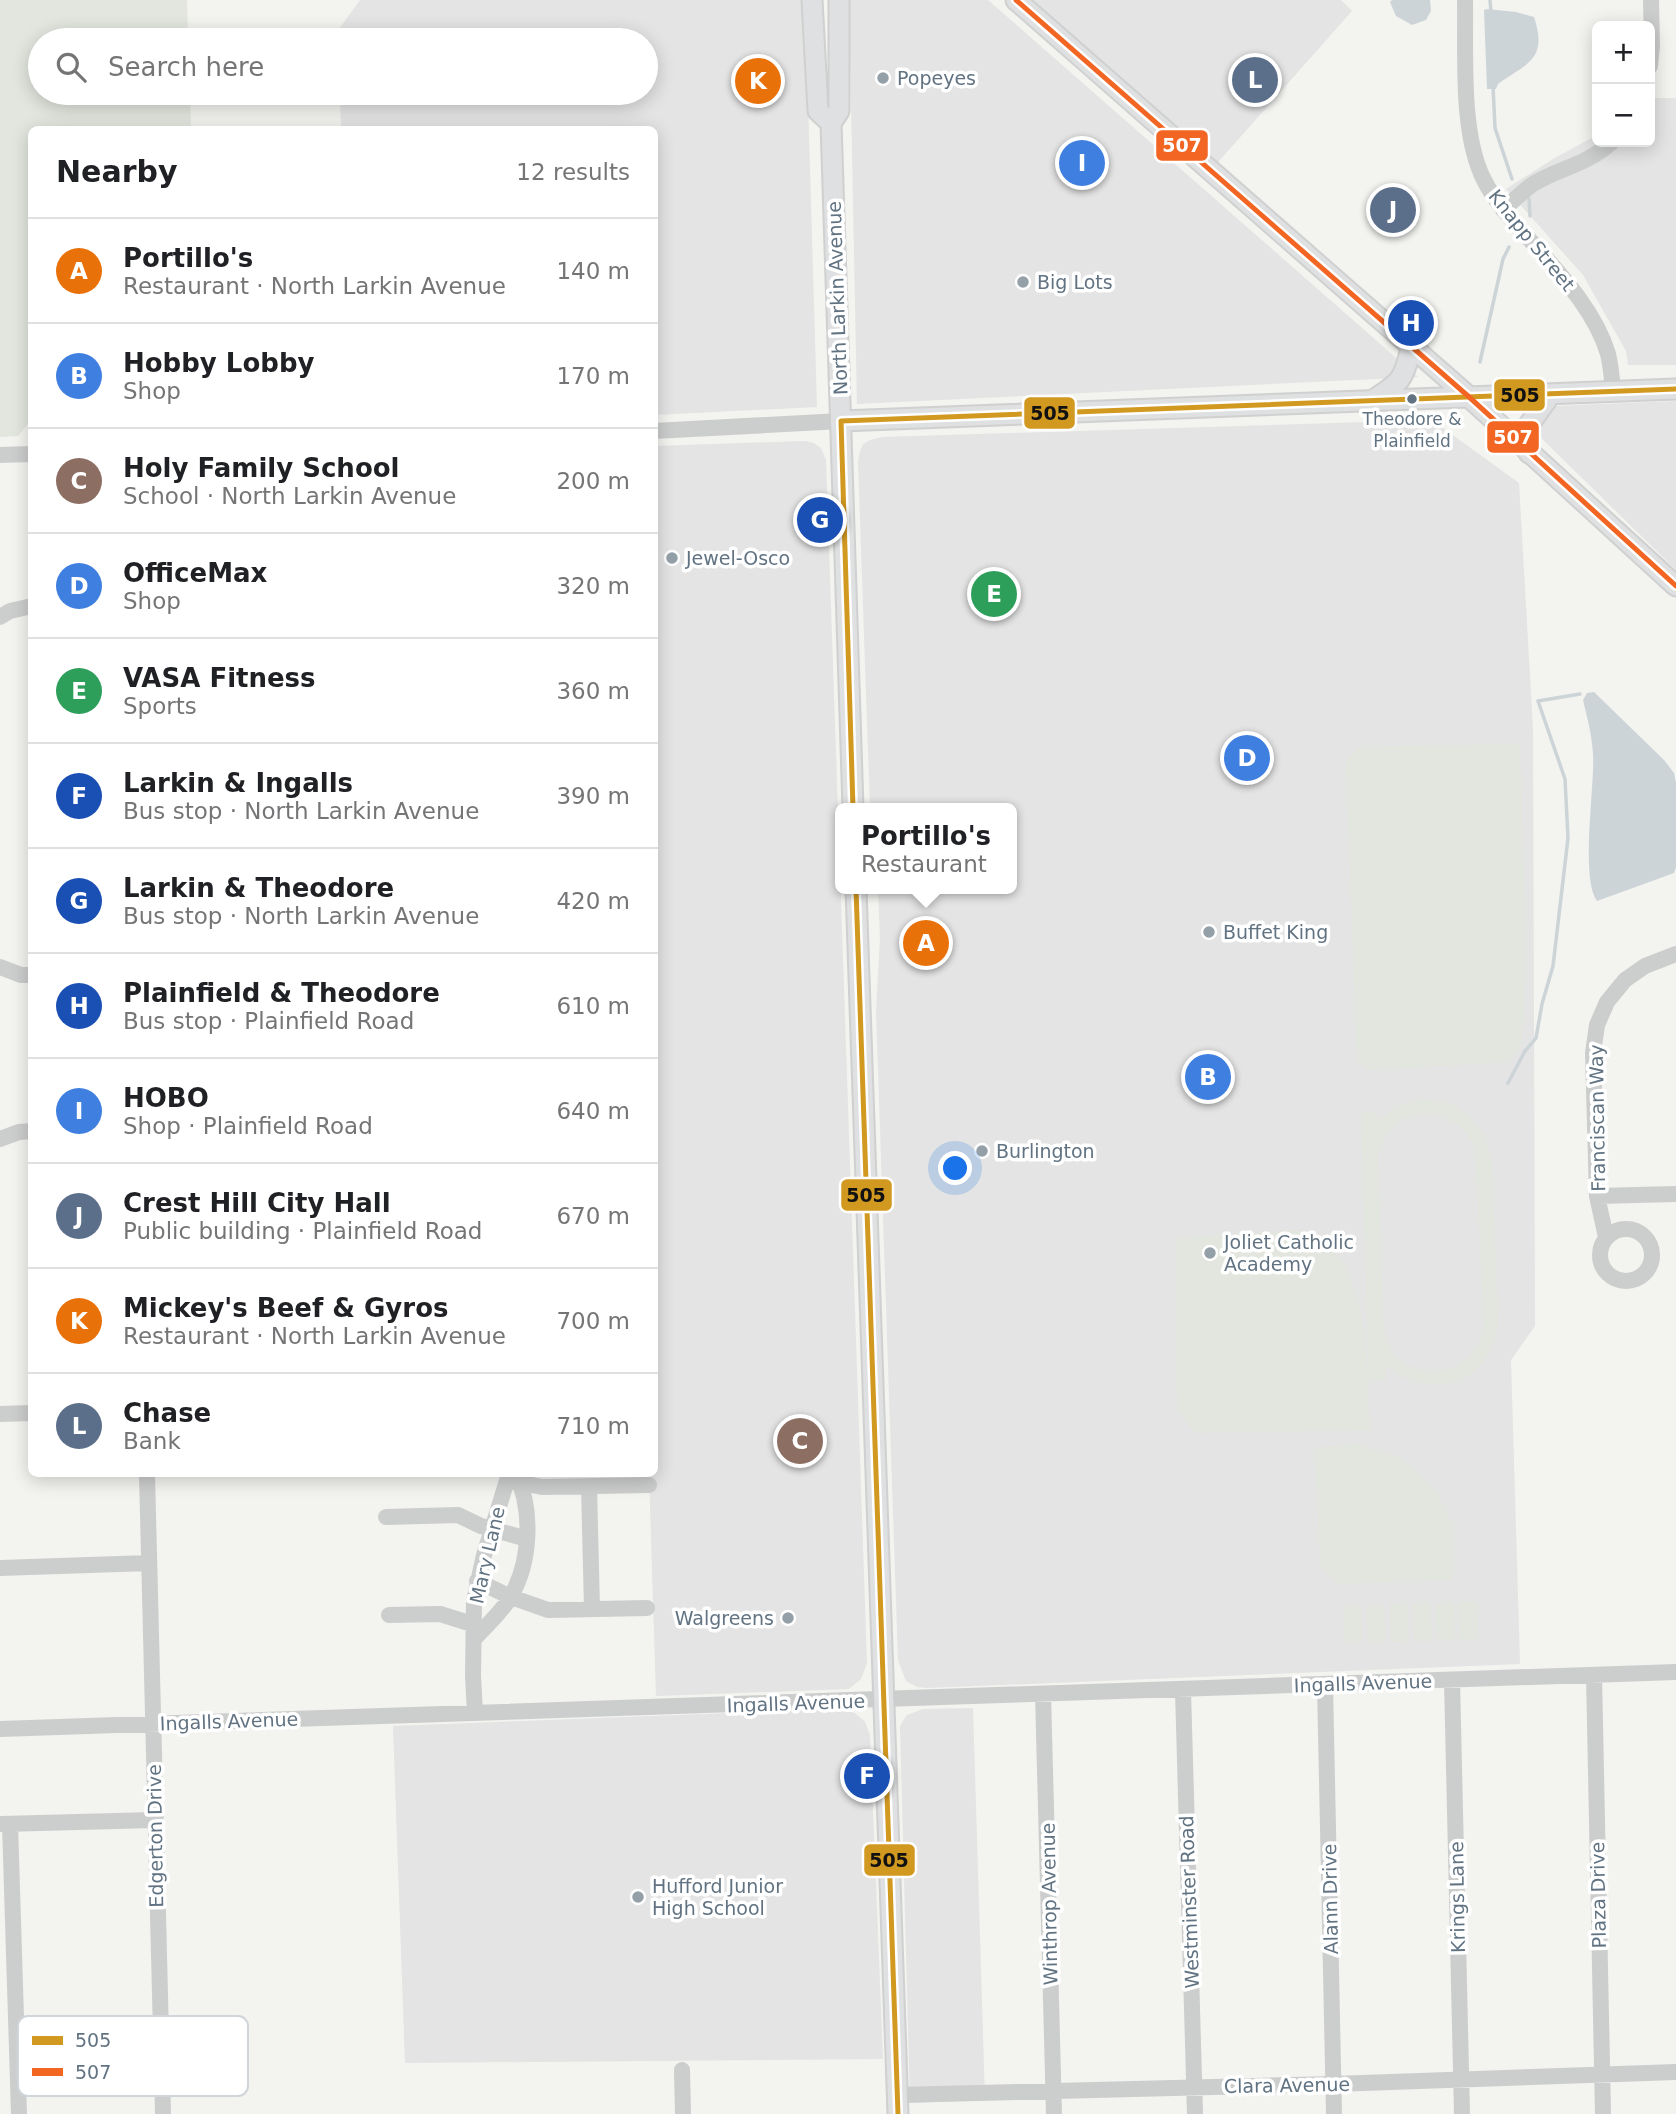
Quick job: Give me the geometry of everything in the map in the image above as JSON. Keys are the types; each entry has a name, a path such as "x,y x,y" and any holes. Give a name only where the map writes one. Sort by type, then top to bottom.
{"main road":[{"name":"North Larkin Avenue","path":"811,0 818,111 831,123"},
{"name":"North Larkin Avenue","path":"839,0 839,111 831,123 853,803"},
{"path":"1016,0 1468,397 1676,586"},
{"path":"1369,402 1399,383 1406,371 1411,348"},
{"path":"841,421 1676,389"},
{"path":"1529,453 1528,426 1551,394"},
{"path":"856,894 898,2104"}],"street":[{"name":"Knapp Street","path":"1465,0 1467,91 1473,150 1484,180 1503,210 1577,295 1608,354 1613,391"},
{"path":"1651,0 1651,21"},
{"path":"1503,210 1533,185 1576,167 1606,147"},
{"path":"658,431 841,421"},
{"path":"0,455 28,454"},
{"path":"0,617 10,611 28,607"},
{"name":"Franciscan Way","path":"1606,1237 1597,1196 1593,1053 1597,1025 1607,1002 1625,980 1645,966 1676,954"},
{"path":"0,967 28,975"},
{"path":"0,1139 28,1131"},
{"path":"1597,1196 1676,1194"},
{"path":"0,1414 28,1413"},
{"name":"Edgerton Drive","path":"147,1477 160,2016"},
{"path":"513,1477 542,1487 649,1485"},
{"name":"Mary Lane","path":"475,1713 473,1676 478,1630 477,1581 493,1528 513,1477"},
{"name":"Mary Lane","path":"478,1630 511,1597 524,1561 527,1520 513,1477"},
{"path":"589,1486 592,1609"},
{"path":"386,1517 458,1516 527,1539"},
{"path":"0,1568 149,1563"},
{"path":"477,1581 548,1610 647,1608"},
{"path":"389,1615 440,1614 478,1630"},
{"name":"Ingalls Avenue","path":"0,1729 1676,1672"},
{"name":"Plaza Drive","path":"1594,1675 1604,2114"},
{"name":"Krings Lane","path":"1452,1680 1462,2114"},
{"name":"Alann Drive","path":"1325,1685 1334,2114"},
{"name":"Westminster Road","path":"1183,1689 1195,2114"},
{"name":"Winthrop Avenue","path":"1043,1694 1054,2114"},
{"path":"18,2093 5,1824 154,1819"},
{"path":"682,2070 683,2114"},
{"name":"Clara Avenue","path":"898,2104 1054,2091 1676,2072"},
{"path":"18,2096 19,2114"},
{"name":"Edgerton Drive","path":"162,2096 163,2114"}],"shaded area":[{"path":"0,0 187,0 188,28 28,28 28,105 190,105 191,126 28,126 28,424 18,436 0,437"},
{"path":"360,0 805,0 817,407 658,415 658,126 341,126 340,105 658,105 658,28 340,28"},
{"path":"849,0 988,0 1418,377 857,404"},
{"path":"1021,0 1341,0 1352,11 1212,169"},
{"path":"1430,0 1431,11 1426,20 1412,25 1396,16 1390,2"},
{"path":"1484,10 1534,17 1538,31 1537,51 1532,58 1498,84 1496,89 1487,89"},
{"path":"1655,98 1676,98 1676,365 1628,365 1626,351 1583,275 1506,189 1592,138 1592,147 1655,147"},
{"path":"1676,401 1676,570 1532,429 1531,407"},
{"path":"1432,420 1519,483 1533,729 1535,1326 1511,1360 1520,1664 927,1688 917,1687 906,1681 898,1660 876,1011 880,939 878,894 1017,894 1017,803 870,803 858,461 863,444 883,437"},
{"path":"805,441 821,448 826,460 838,803 835,803 835,894 841,894 867,1663 861,1679 849,1689 656,1696 649,1477 658,1477 658,446"},
{"path":"1594,692 1664,760 1674,773 1676,783 1674,873 1597,901 1589,873 1593,754 1583,700 1587,693"},
{"path":"1520,744 1525,915 1521,1046 1509,1062 1372,1070 1362,1067 1357,1058 1346,762 1358,747"},
{"path":"1421,1099 1451,1104 1464,1111 1484,1134 1492,1165 1498,1322 1493,1343 1484,1361 1457,1381 1440,1385 1404,1377 1386,1365 1386,1380 1369,1380 1361,1112 1376,1112 1377,1123 1393,1108","holes":["1420,1114 1439,1115 1453,1121 1463,1130 1475,1149 1484,1326 1478,1345 1471,1355 1454,1367 1434,1371 1413,1368 1404,1363 1393,1353 1386,1336 1383,1322 1378,1156 1385,1137 1396,1124"]},
{"path":"1297,1230 1322,1241 1338,1257 1350,1278 1363,1328 1370,1430 1196,1433 1177,1411 1176,1238"},
{"path":"1356,1444 1401,1458 1434,1488 1453,1527 1453,1579 1338,1584 1320,1566 1315,1448"},
{"path":"1454,1602 1455,1640 1437,1641 1436,1603"},
{"path":"1459,1602 1477,1602 1478,1639 1460,1640"},
{"path":"1430,1603 1432,1641 1414,1641 1413,1604"},
{"path":"1390,1604 1407,1604 1408,1641 1391,1642"},
{"path":"1361,1605 1362,1643 1345,1643 1343,1606"},
{"path":"1367,1605 1384,1605 1385,1642 1368,1643"},
{"path":"973,1708 985,2100 910,2103 900,1726 907,1715 923,1709"},
{"name":"Hufford Junior High School","path":"839,1709 855,1713 865,1722 870,1735 883,2059 405,2063 393,1726"}],"waterway":[{"path":"1490,0 1491,12"},
{"path":"1493,86 1495,128 1512,179"},
{"path":"1529,199 1530,216"},
{"path":"1480,362 1503,259 1509,247"},
{"path":"1508,1083 1525,1051 1536,1038 1553,966 1568,838 1565,779 1538,701 1580,694"}],"transit line":[{"name":"507","path":"1016,0 1468,396 1676,586"},
{"name":"505","path":"841,421 1676,389"},
{"name":"505","path":"841,421 853,803"},
{"name":"505","path":"856,894 898,2114"}],"place":[{"name":"Popeyes","path":"883,78"},
{"name":"Chase","path":"1255,80"},
{"name":"Mickey's Beef & Gyros","path":"758,81"},
{"name":"HOBO","path":"1082,163"},
{"name":"Crest Hill City Hall","path":"1393,210"},
{"name":"Big Lots","path":"1023,282"},
{"name":"Plainfield & Theodore","path":"1411,323"},
{"name":"Theodore & Plainfield","path":"1412,399"},
{"name":"Larkin & Theodore","path":"820,520"},
{"name":"Jewel-Osco","path":"672,558"},
{"name":"VASA Fitness","path":"994,594"},
{"name":"OfficeMax","path":"1247,758"},
{"name":"Buffet King","path":"1209,932"},
{"name":"Portillo's","path":"926,943"},
{"name":"Hobby Lobby","path":"1208,1077"},
{"name":"Burlington","path":"982,1151"},
{"name":"Joliet Catholic Academy","path":"1210,1253"},
{"name":"Holy Family School","path":"800,1441"},
{"name":"Walgreens","path":"788,1618"},
{"name":"Larkin & Ingalls","path":"867,1776"},
{"name":"Hufford Junior High School","path":"638,1897"}]}
